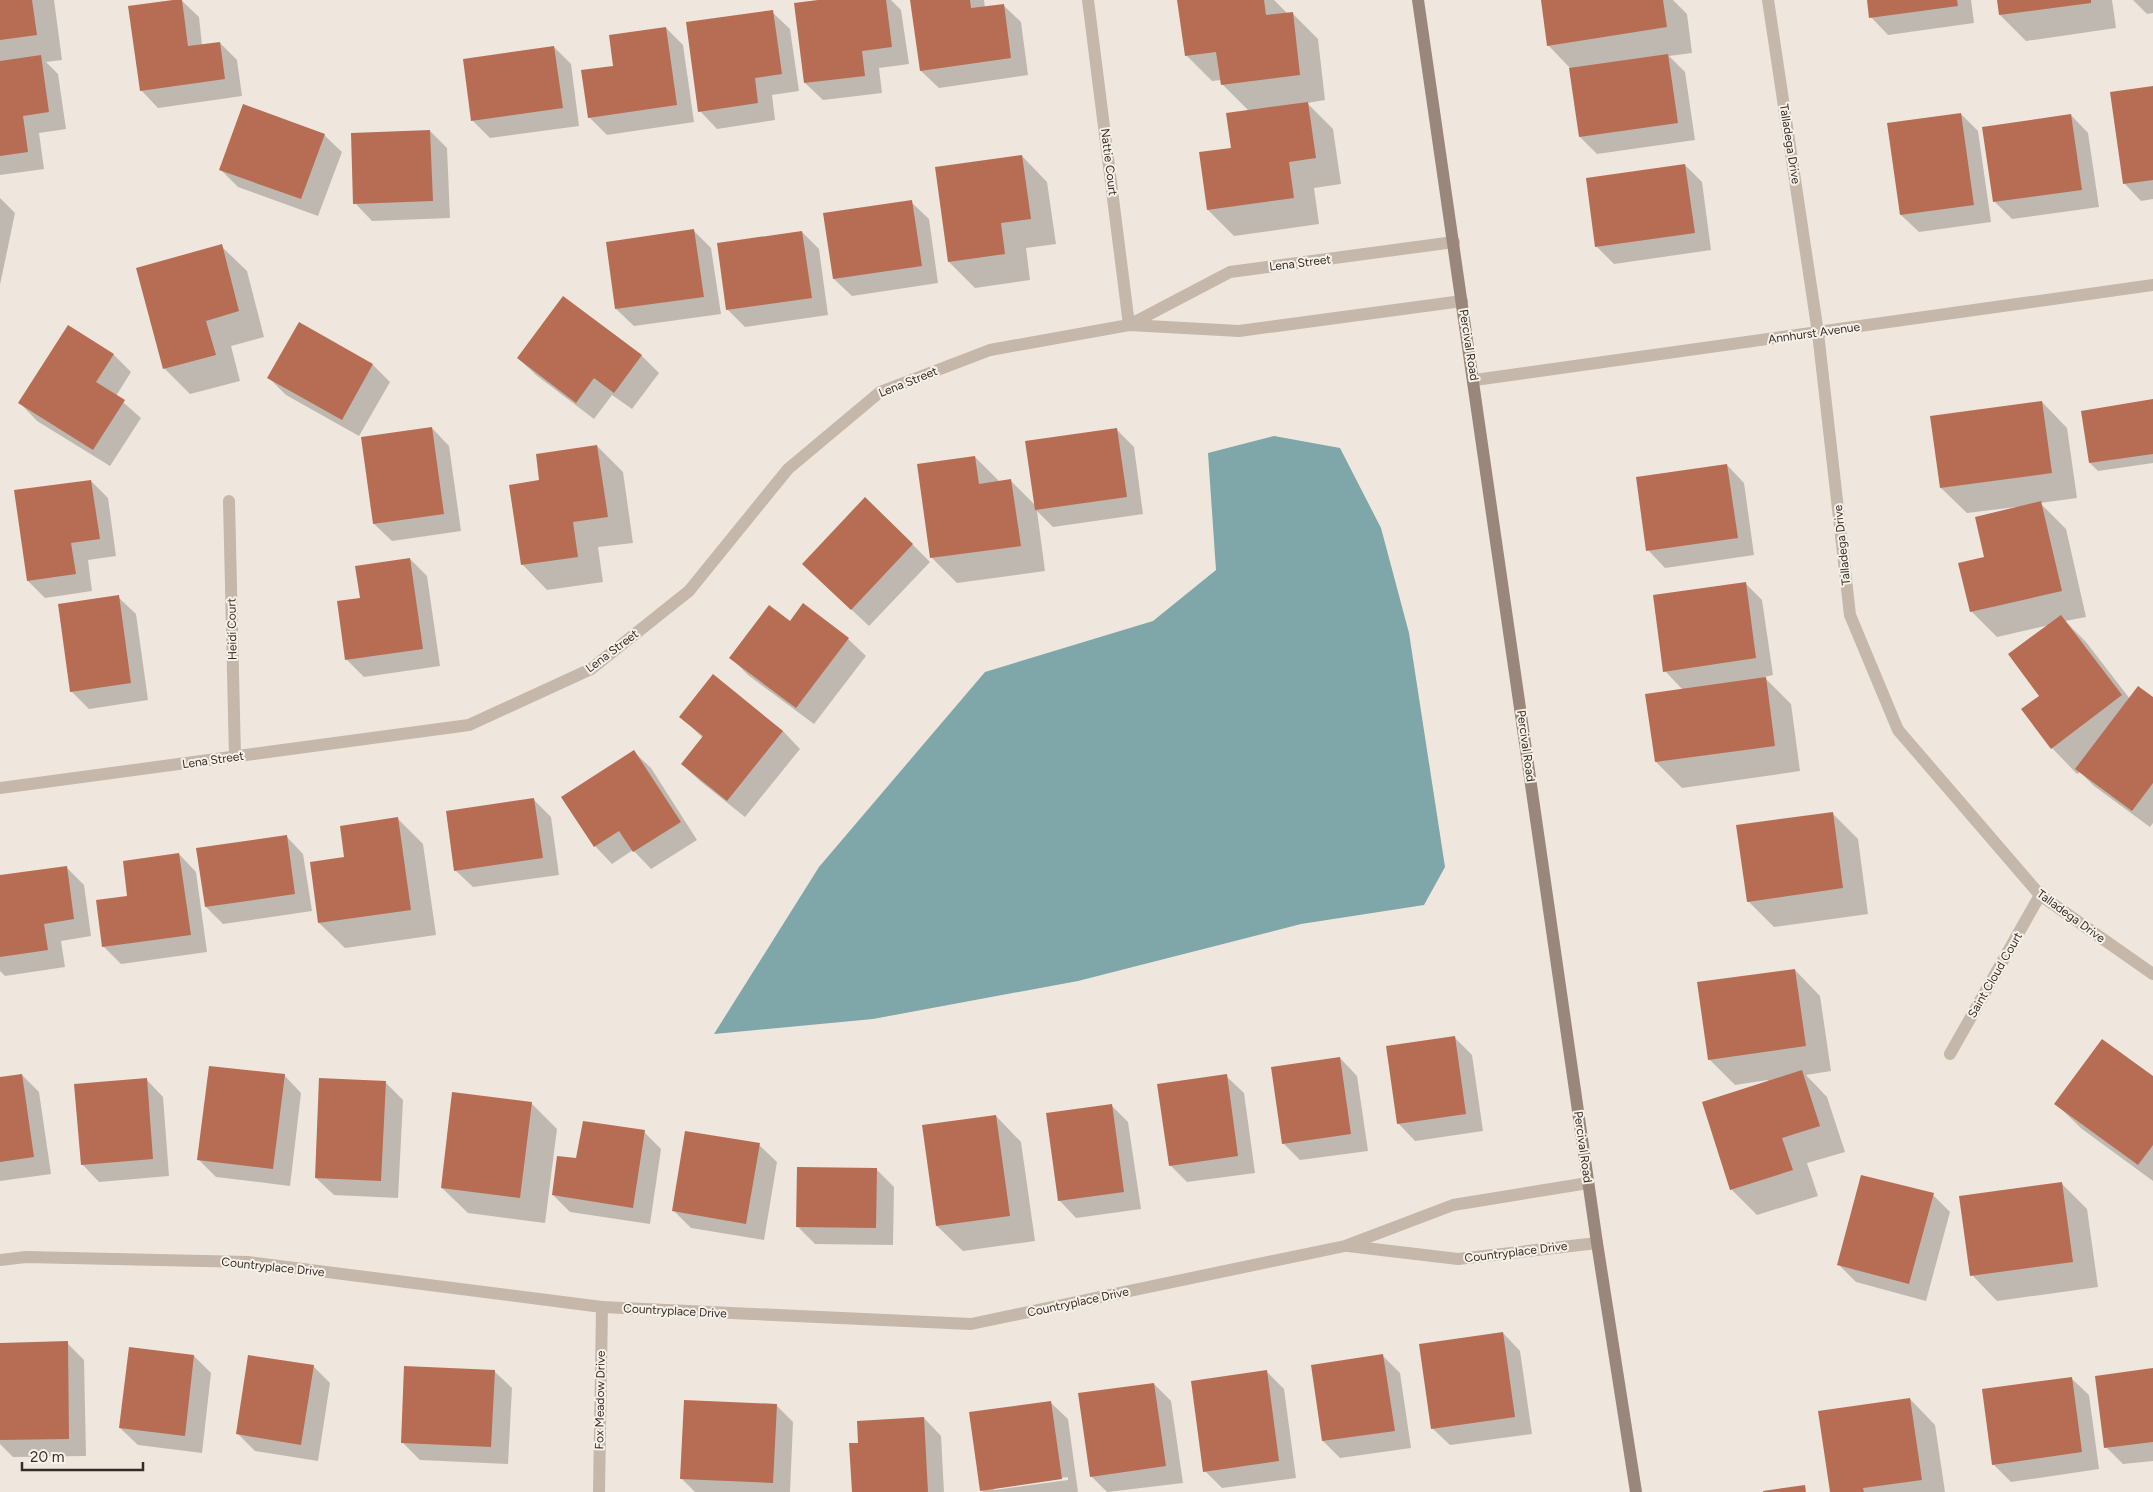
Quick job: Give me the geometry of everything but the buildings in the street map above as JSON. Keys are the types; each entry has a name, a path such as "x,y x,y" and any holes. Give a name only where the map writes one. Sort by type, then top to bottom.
{"street":[{"name":"Nattie Court","path":"1088,0 1129,325"},
{"name":"Percival Road","path":"1418,0 1475,380 1596,1243 1636,1492"},
{"name":"Talladega Drive","path":"1768,0 1818,333 1850,615 1898,730 2040,896 2153,974"},
{"name":"Lena Street","path":"1129,325 1230,272 1454,242"},
{"name":"Annhurst Avenue","path":"1475,380 2153,285"},
{"name":"Lena Street","path":"0,788 469,725 590,669 689,592 788,469 880,392 990,350 1129,325 1239,331 1462,301"},
{"name":"Heidi Court","path":"229,501 235,757"},
{"name":"Saint Cloud Court","path":"1950,1054 2040,896"},
{"name":"Countryplace Drive","path":"0,1260 26,1257 248,1262 602,1307 971,1324 1345,1246 1453,1204 1588,1183"},
{"name":"Countryplace Drive","path":"1345,1246 1458,1259 1596,1243"},
{"name":"Fox Meadow Drive","path":"598,1492 602,1307"}],"water":[{"path":"1274,436 1340,448 1381,528 1409,633 1445,867 1424,905 1301,924 1078,981 873,1019 714,1034 819,867 985,672 1153,621 1216,570 1208,453"}]}
